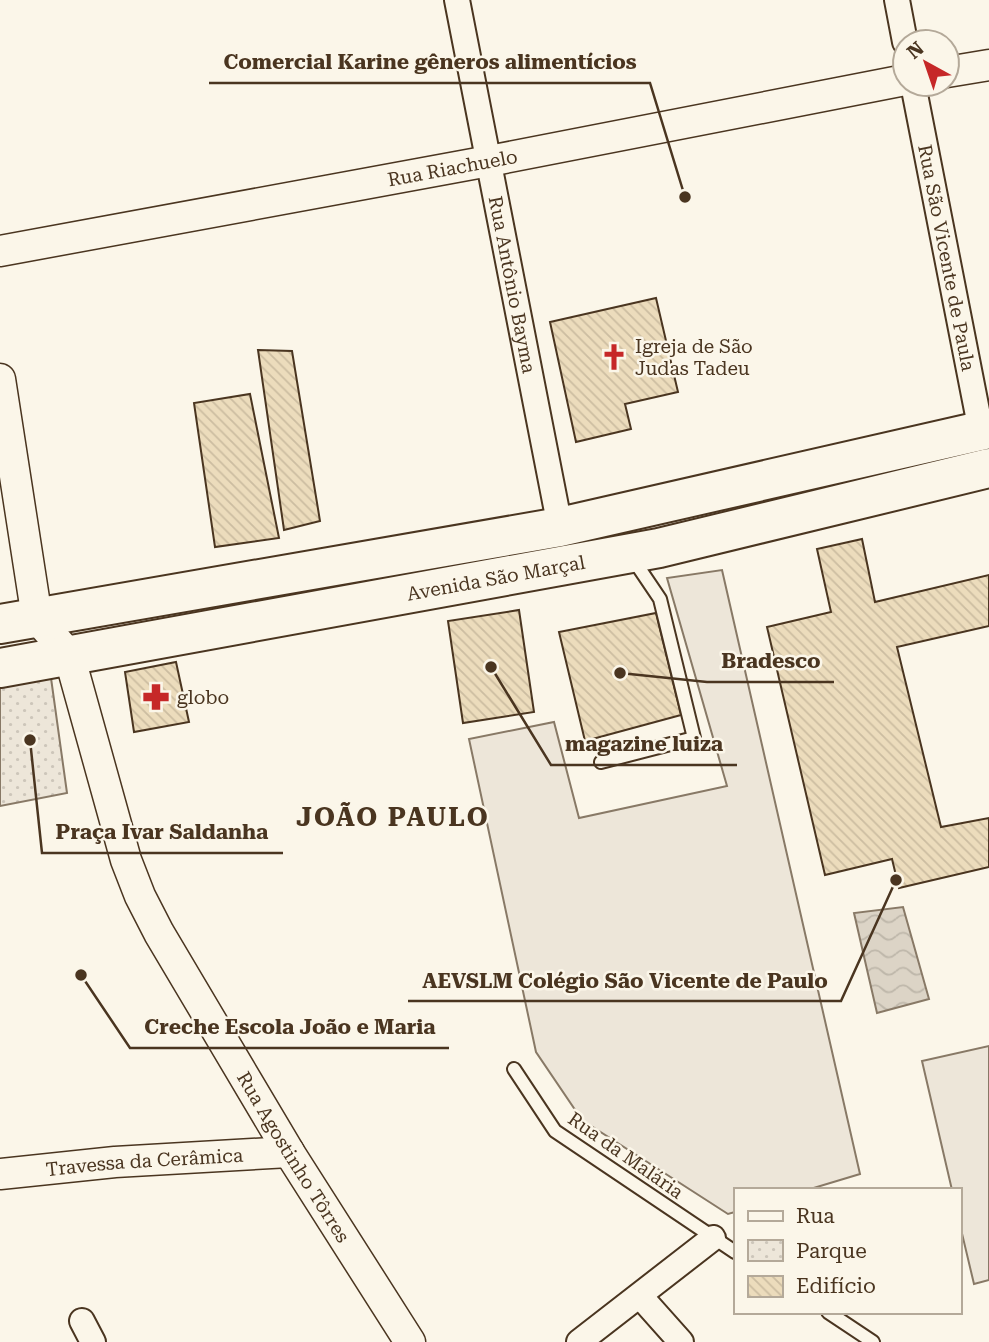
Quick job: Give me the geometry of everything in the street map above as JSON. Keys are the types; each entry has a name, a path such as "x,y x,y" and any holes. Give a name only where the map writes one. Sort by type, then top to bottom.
{"main road":[{"name":"Avenida São Marçal","path":"0,624 560,527 985,430"},
{"name":"Avenida São Marçal","path":"0,668 628,553 989,468"}],"street":[{"name":"Rua Antônio Bayma","path":"457,0 560,527"},
{"path":"897,0 902,28"},
{"path":"961,70 989,65"},
{"name":"Rua Riachuelo","path":"0,251 489,162 891,83"},
{"name":"Rua São Vicente de Paula","path":"917,98 985,430"},
{"path":"0,379 37,618 69,655"},
{"name":"Rua Agostinho Tôrres","path":"69,655 111,814 140,896 159,933 289,1152 410,1342"},
{"name":"Travessa da Cerâmica","path":"0,1174 115,1162 289,1152"},
{"path":"579,1342 713,1238"},
{"path":"639,1296 681,1342"}],"lane":[{"path":"601,762 694,738 660,598 628,553"},
{"name":"Rua da Malária","path":"514,1069 555,1131 734,1251"},
{"path":"831,1314 873,1342"}],"green space":[{"path":"722,570 860,1174 814,1188 734,1188 734,1212 728,1214 582,1120 536,1052 469,739 554,722 579,818 727,786 667,578"},
{"path":"51,678 67,793 0,806 0,686"},
{"path":"989,1046 989,1280 974,1284 961,1229 961,1188 952,1188 922,1061"}],"water":[{"path":"903,907 929,999 877,1013 854,913"}],"building":[{"name":"Igreja de São Judas Tadeu","path":"656,298 678,392 625,404 631,429 576,442 550,322"},
{"path":"258,350 292,351 320,521 284,530"},
{"path":"250,394 279,538 215,547 194,403"},
{"path":"862,539 875,602 989,575 989,626 897,647 941,827 989,818 989,867 899,888 892,859 825,875 767,627 831,612 817,549"},
{"path":"519,610 534,712 463,723 448,621"},
{"path":"656,613 681,715 585,741 559,632"},
{"name":"globo","path":"176,662 189,722 134,732 125,672"}],"place":[{"name":"Comercial Karine gêneros alimentícios","path":"685,197"},
{"name":"Igreja de São Judas Tadeu","path":"614,357"},
{"name":"magazine luiza","path":"491,667"},
{"name":"Bradesco","path":"620,673"},
{"name":"globo","path":"156,697"},
{"name":"Praça Ivar Saldanha","path":"30,740"},
{"name":"AEVSLM Colégio São Vicente de Paulo","path":"896,880"},
{"name":"Creche Escola João e Maria","path":"81,975"}],"district":[{"name":"JOÃO PAULO","path":"393,817"}]}
